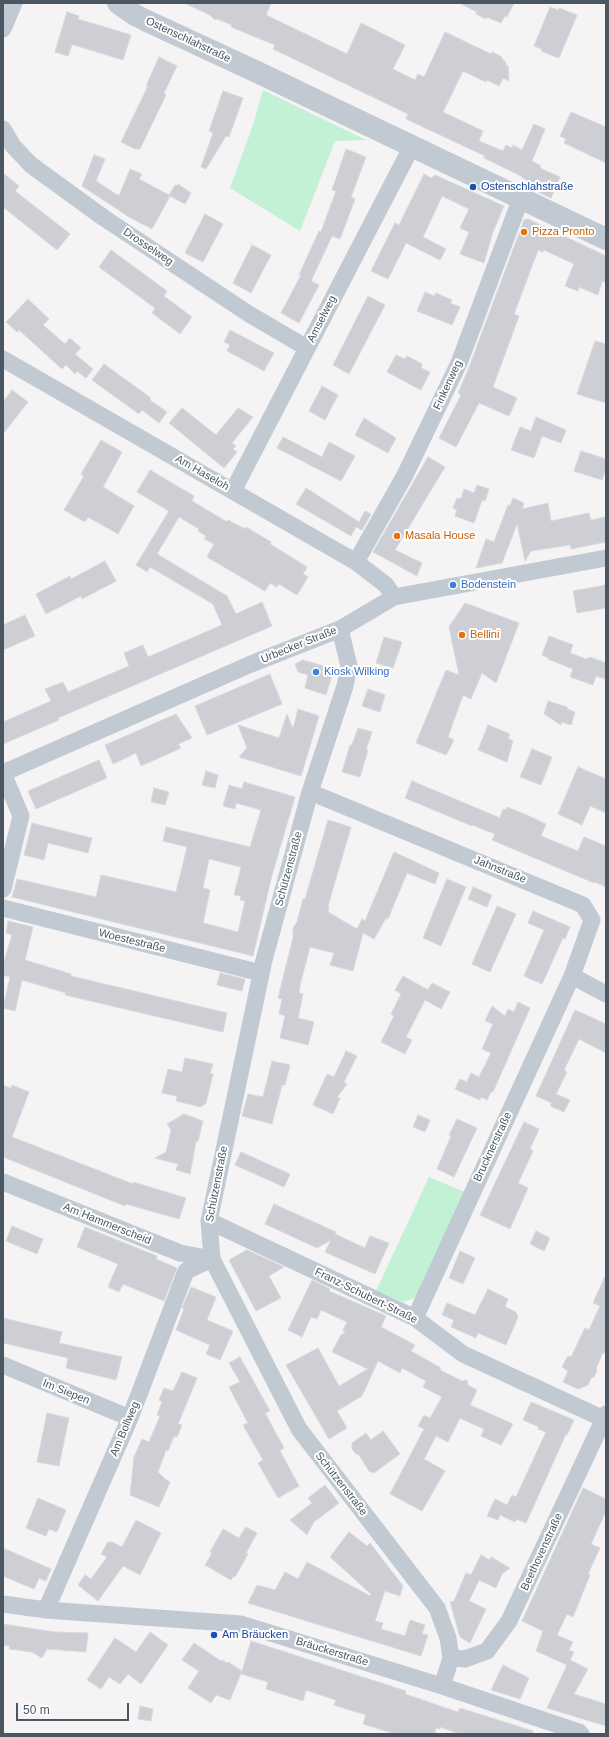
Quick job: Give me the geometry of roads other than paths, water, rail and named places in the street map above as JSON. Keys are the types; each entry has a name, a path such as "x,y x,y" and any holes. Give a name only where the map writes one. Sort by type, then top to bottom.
{"street":[{"path":"3,29 14,3"},
{"name":"Ostenschlahstraße","path":"118,3 135,15 606,239"},
{"name":"Drosselweg","path":"3,129 14,146 31,165 104,218 249,314 307,348"},
{"name":"Amselweg","path":"232,491 412,146"},
{"name":"Finkenweg","path":"356,562 405,475 459,363 521,198"},
{"name":"Am Haseloh","path":"3,359 356,562 386,585 394,597"},
{"name":"Urbecker Straße","path":"3,773 252,664 340,629 394,597 606,558"},
{"name":"Schützenstraße","path":"340,629 349,666 345,686 310,792 261,973 209,1221 212,1259 299,1429 437,1608 448,1638 451,1658 442,1686"},
{"path":"3,773 21,816 3,890"},
{"name":"Jahnstraße","path":"310,792 583,905 592,920 572,976"},
{"name":"Woestestraße","path":"3,908 261,973"},
{"path":"572,976 606,994"},
{"name":"Brucknerstraße","path":"415,1318 572,976"},
{"name":"Am Hammerscheid","path":"3,1182 180,1253 212,1259"},
{"name":"Franz-Schubert-Straße","path":"209,1221 415,1318 463,1354 605,1418"},
{"name":"Am Bollweg","path":"46,1610 130,1418 186,1271 212,1259"},
{"name":"Im Siepen","path":"3,1365 130,1418"},
{"name":"Beethovenstraße","path":"451,1658 465,1659 488,1651 509,1621 605,1418"},
{"name":"Bräuckerstraße","path":"3,1604 46,1610 241,1624 442,1686 579,1732 581,1734"}],"place":[{"name":"Ostenschlahstraße","path":"473,187"},
{"name":"Pizza Pronto","path":"524,232"},
{"name":"Masala House","path":"397,536"},
{"name":"Bodenstein","path":"453,585"},
{"name":"Bellini","path":"462,635"},
{"name":"Kiosk Wilking","path":"316,672"},
{"name":"Am Bräucken","path":"214,1635"}]}
